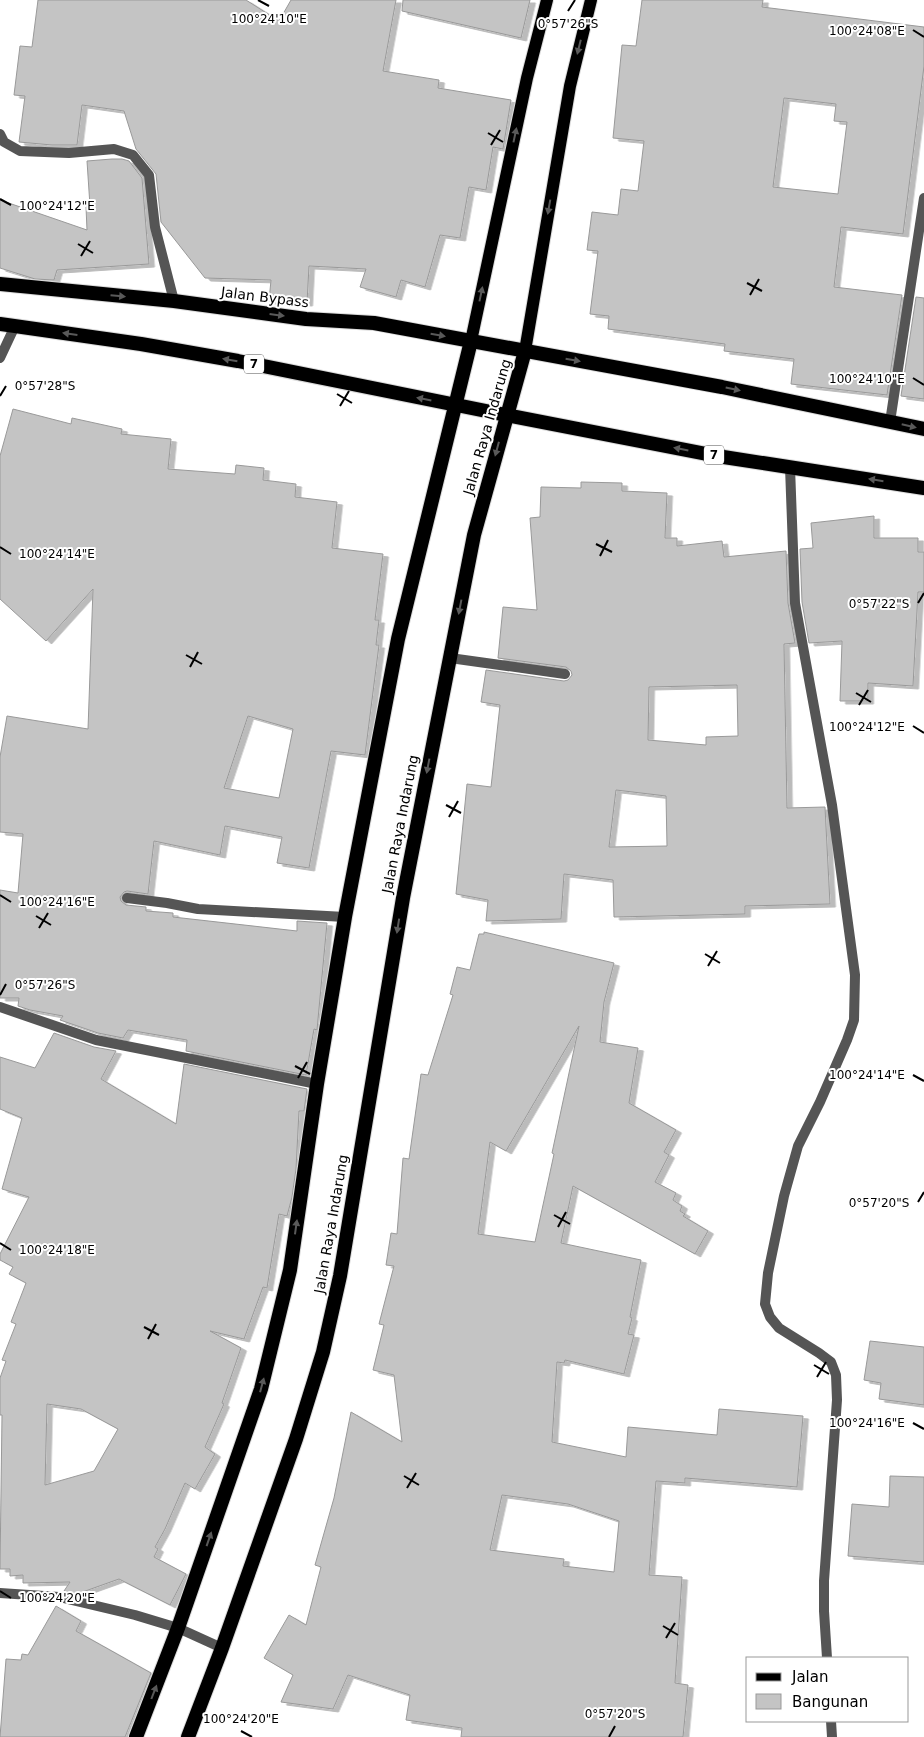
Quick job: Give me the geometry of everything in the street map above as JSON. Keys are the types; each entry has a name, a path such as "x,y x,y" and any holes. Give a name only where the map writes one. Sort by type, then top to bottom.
{"highway":[{"name":"Jalan Bypass","path":"0,284 174,301 306,319 374,323 722,387 924,430"},
{"name":"7","path":"0,324 141,344 228,359 717,456 924,488"},
{"path":"136,1737 178,1628 261,1389 290,1270 317,1084 345,917 398,639 471,341"},
{"name":"Jalan Raya Indarung","path":"188,1737 222,1648 296,1439 323,1352 340,1276 403,898 474,535 525,351"}],"main road":[{"path":"471,341 527,78 547,0"},
{"name":"Jalan Raya Indarung","path":"525,351 570,86 591,0"}],"street":[{"path":"0,134 4,142 20,151 69,154 114,149 133,155 148,174 155,227 174,301"},
{"path":"890,422 924,198"},
{"path":"0,358 15,326"},
{"path":"790,467 795,603 832,806 855,974 854,1020 820,1102 798,1146 784,1196 768,1273 765,1304 770,1317 778,1328 831,1362 836,1375 837,1400 824,1581 827,1657"},
{"path":"450,658 565,674"},
{"path":"127,898 198,909 345,917"},
{"path":"0,1007 96,1040 317,1084"},
{"path":"0,1593 59,1596 178,1628 222,1648"},
{"path":"831,1722 832,1737"}],"building":[{"path":"38,0 246,0 279,21 291,0 396,0 383,71 439,80 438,88 511,100 503,149 493,147 486,190 469,187 460,238 440,235 425,287 401,280 396,297 360,287 366,269 309,266 307,303 269,301 271,280 205,278 161,222 156,174 136,149 124,111 82,105 77,145 19,142 25,96 14,95 20,46 32,47"},
{"path":"403,0 530,0 521,38 402,11"},
{"path":"642,0 763,0 762,7 924,27 924,66 903,234 841,227 834,287 902,295 887,395 791,384 794,359 724,351 725,344 608,329 609,316 590,314 598,251 587,250 592,212 618,215 621,189 638,191 644,141 613,138 622,45 636,46","holes":["784,98 836,104 834,121 847,122 838,194 773,187"]},
{"path":"112,159 129,161 142,178 149,264 57,270 54,280 35,279 0,268 0,200 87,230 86,207 90,206 87,161"},
{"path":"916,297 924,298 924,399 901,396"},
{"path":"13,409 71,424 72,418 122,429 121,434 171,439 168,469 235,474 236,465 264,468 263,480 296,484 295,497 337,502 332,548 383,554 375,620 379,620 376,645 379,645 365,755 331,751 309,868 277,863 282,837 225,826 220,855 154,841 148,894 127,891 120,897 121,901 126,905 146,907 146,911 173,913 173,917 297,931 297,921 327,923 317,1030 314,1029 306,1075 186,1051 187,1040 128,1030 123,1038 98,1033 60,1020 63,1016 18,1006 19,998 0,998 0,890 18,893 23,834 0,832 0,757 7,716 88,729 93,589 46,641 0,599 0,456","holes":["248,716 293,729 279,798 224,788"]},
{"path":"581,482 622,483 622,491 667,493 665,538 677,538 677,546 722,541 724,557 786,551 788,603 795,643 784,644 787,808 825,807 830,904 745,906 745,914 614,917 613,880 564,874 561,919 486,921 488,900 456,894 467,784 491,787 500,705 481,702 486,670 564,681 568,680 572,675 571,671 566,667 498,658 503,607 537,610 530,518 540,517 541,487 581,488","holes":["737,685 738,736 706,737 706,745 648,740 649,687","616,790 666,796 667,846 609,847"]},
{"path":"874,516 874,538 918,538 918,552 924,552 924,592 918,592 913,686 868,683 868,701 840,701 842,641 809,643 802,602 800,549 813,548 811,523"},
{"path":"484,932 614,963 604,1002 600,1042 638,1048 629,1103 676,1130 664,1152 669,1155 655,1182 676,1193 673,1200 682,1206 680,1211 685,1214 683,1216 708,1231 695,1254 573,1186 561,1243 641,1260 628,1334 634,1335 624,1374 565,1360 564,1363 557,1362 552,1442 626,1457 628,1427 717,1435 719,1409 803,1416 797,1487 685,1478 685,1483 656,1481 649,1575 682,1577 675,1683 688,1685 683,1737 461,1737 462,1728 406,1720 410,1695 348,1675 333,1709 281,1702 293,1675 264,1658 289,1615 306,1625 321,1567 315,1565 334,1498 351,1412 402,1442 394,1375 373,1370 384,1325 379,1324 394,1266 386,1265 391,1233 397,1234 403,1158 409,1159 421,1074 428,1075 453,995 450,994 457,967 470,970 479,934 484,934","holes":["579,1026 535,1242 478,1234 490,1142 506,1151","502,1495 568,1504 619,1521 614,1572 563,1566 564,1559 490,1550"]},
{"path":"54,1033 94,1047 116,1051 101,1079 176,1124 184,1064 307,1089 304,1111 299,1111 296,1169 292,1197 287,1216 279,1214 267,1288 263,1287 244,1339 210,1331 241,1348 222,1403 224,1404 205,1447 215,1454 195,1489 185,1483 155,1547 158,1549 154,1557 186,1574 170,1605 119,1579 77,1594 64,1591 70,1582 23,1583 23,1575 10,1576 10,1569 0,1569 2,1415 0,1415 0,1378 6,1361 2,1360 16,1324 11,1322 26,1283 9,1274 13,1267 0,1260 0,1254 29,1197 2,1189 22,1118 0,1109 0,1057 35,1068","holes":["47,1404 81,1409 118,1429 94,1471 45,1485"]},
{"path":"870,1341 924,1347 924,1405 879,1399 881,1383 864,1380"},
{"path":"890,1476 924,1477 924,1562 848,1556 852,1504 889,1507"},
{"path":"56,1606 81,1621 76,1631 151,1673 125,1737 0,1737 6,1659 21,1660 22,1654 28,1655"}]}
